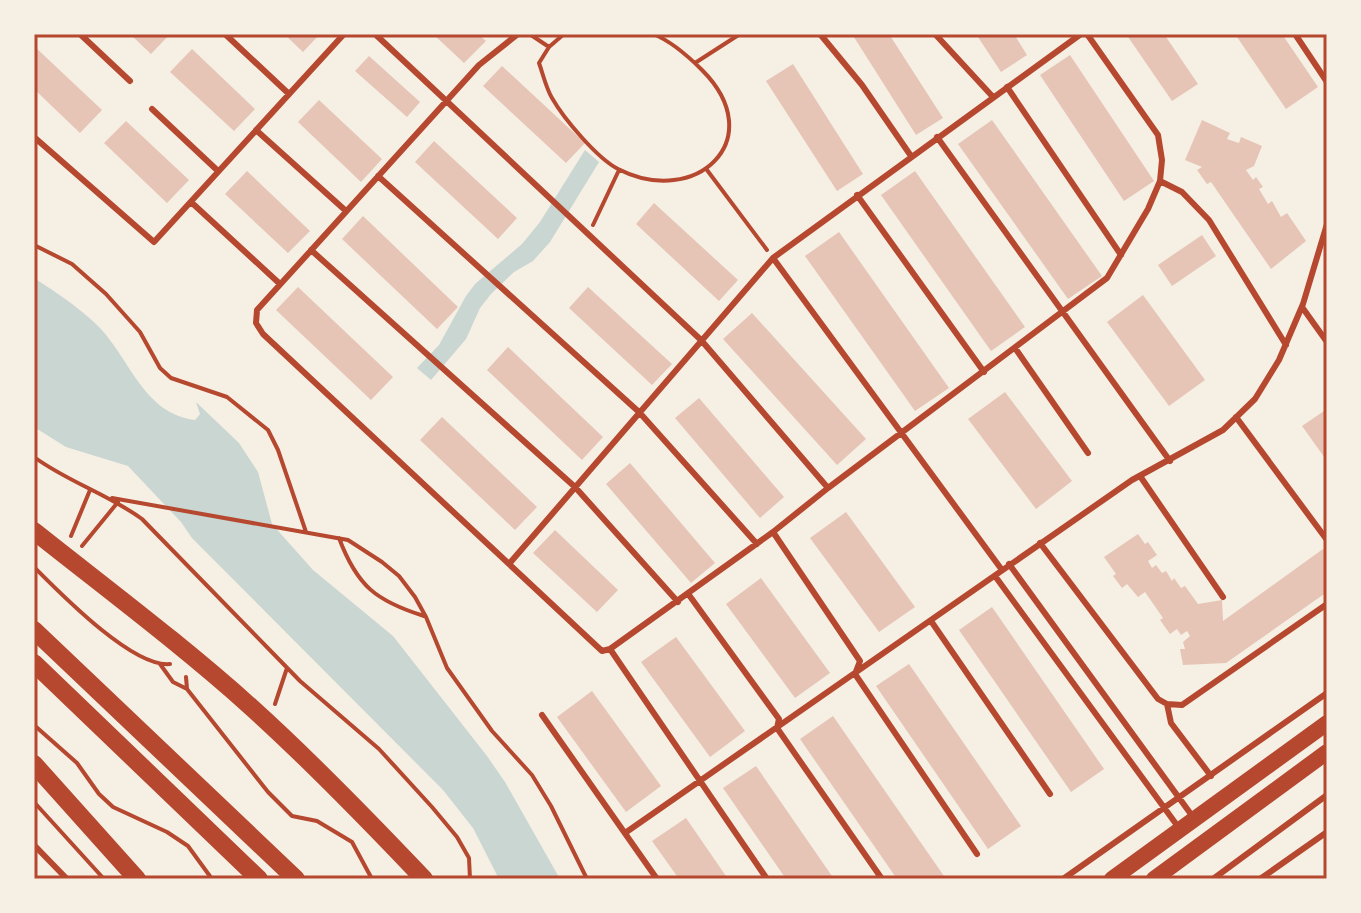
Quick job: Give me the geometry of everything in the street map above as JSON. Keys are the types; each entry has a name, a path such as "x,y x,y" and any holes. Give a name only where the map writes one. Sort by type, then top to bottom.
{"main road":[{"path":"34,531 171,639 252,708 350,802 424,879"},
{"path":"34,630 296,879"},
{"path":"34,663 259,879"},
{"path":"1112,879 1327,723"},
{"path":"1154,879 1327,752"},
{"path":"34,764 137,879"}],"lane":[{"path":"80,34 130,81"},
{"path":"225,34 289,94"},
{"path":"34,137 154,242 344,34"},
{"path":"375,34 701,340 828,488"},
{"path":"518,34 479,65 346,211 257,310 256,323 263,334 602,651 610,649 689,595 902,431 1099,287 1148,209 1160,181 1162,160 1158,135 1087,34"},
{"path":"820,34 862,85 911,156"},
{"path":"935,34 993,97"},
{"path":"509,564 773,258 1081,34"},
{"path":"1295,34 1327,82"},
{"path":"1007,87 1121,255"},
{"path":"152,109 218,171"},
{"path":"256,130 346,211"},
{"path":"937,137 1170,461"},
{"path":"378,176 639,412 757,544"},
{"path":"1160,181 1182,192 1209,220 1286,345"},
{"path":"857,195 984,372"},
{"path":"191,202 280,284"},
{"path":"625,833 1040,543 1140,476 1223,430 1255,399 1286,345 1302,307 1327,224"},
{"path":"311,250 575,487 678,602"},
{"path":"773,258 1002,570"},
{"path":"1302,307 1327,342"},
{"path":"1015,348 1088,453"},
{"path":"1236,417 1327,540"},
{"path":"1140,476 1223,597"},
{"path":"773,532 860,661 855,674"},
{"path":"1040,543 1158,699 1167,704 1182,705 1327,604"},
{"path":"1009,564 1195,819"},
{"path":"995,576 1181,830"},
{"path":"689,595 779,719 777,728 882,879"},
{"path":"931,621 1050,794"},
{"path":"610,649 767,879"},
{"path":"855,674 977,854"},
{"path":"1063,879 1327,693"},
{"path":"1167,704 1171,723 1211,776"},
{"path":"542,715 657,879"},
{"path":"1213,879 1327,795"},
{"path":"1260,879 1327,832"},
{"path":"34,845 67,879"}],"path":[{"path":"529,34 549,47"},
{"path":"564,34 549,47 539,63 551,97 603,159 619,170 656,181 692,178 707,170 722,152 730,135 727,108 714,82 695,63 653,34"},
{"path":"695,63 740,34"},
{"path":"589,234 619,170"},
{"path":"707,170 773,258"},
{"path":"34,245 72,264 106,294 140,332 160,368 171,378 227,397 268,430 306,532"},
{"path":"34,457 90,490 112,498 348,540 399,576 426,617 447,668 492,731 532,775 587,879"},
{"path":"69,540 90,490"},
{"path":"112,498 142,519 287,668 379,749 457,837 469,858 470,879"},
{"path":"80,549 118,502"},
{"path":"339,538 358,578 373,594 398,608 426,617"},
{"path":"34,567 103,631 141,657 160,664 178,663"},
{"path":"160,664 173,682 187,689 284,808 292,816 317,821 352,842 372,879"},
{"path":"275,706 287,668"},
{"path":"185,670 187,689"},
{"path":"34,725 77,763 99,794 113,807 167,832 188,846 212,879"},
{"path":"34,802 104,879"}],"shaded area":[{"path":"585,150 599,162 550,242 533,261 514,272 491,294 480,308 466,339 431,380 417,368 439,345 475,284 522,244 540,222"},
{"path":"34,278 99,327 150,396 163,407 178,416 195,420 200,414 196,402 239,443 258,472 272,524 313,570 393,636 505,782 560,879 499,879 473,828 443,790 192,538 181,522 128,466 66,447 34,427"}],"building":[{"path":"130,34 170,34 151,54"},
{"path":"284,34 320,34 303,52"},
{"path":"433,34 478,34 486,41 464,63"},
{"path":"852,34 889,34 943,118 916,135"},
{"path":"976,34 1014,34 1027,55 1001,72"},
{"path":"1126,34 1164,34 1198,84 1172,101"},
{"path":"1235,34 1282,34 1318,87 1286,109"},
{"path":"34,46 102,110 80,133 34,89"},
{"path":"192,49 255,109 234,131 170,72"},
{"path":"1070,55 1154,181 1124,201 1040,75"},
{"path":"369,56 420,102 407,117 355,71"},
{"path":"793,64 863,174 837,191 766,81"},
{"path":"502,66 585,143 566,163 483,86"},
{"path":"319,100 382,159 361,182 298,122"},
{"path":"992,120 1102,276 1068,299 958,144"},
{"path":"1202,120 1230,133 1227,139 1239,143 1241,137 1262,146 1254,166 1246,170 1263,187 1259,189 1268,204 1272,201 1281,217 1287,213 1306,241 1271,269 1211,182 1207,184 1197,170 1202,167 1185,160"},
{"path":"126,121 189,180 167,203 104,143"},
{"path":"434,141 517,218 498,239 415,162"},
{"path":"247,171 310,231 288,253 225,194"},
{"path":"915,171 1025,327 991,351 881,195"},
{"path":"654,203 738,280 719,301 636,224"},
{"path":"363,216 458,307 437,329 342,239"},
{"path":"839,232 949,388 915,411 805,256"},
{"path":"1202,235 1216,256 1172,286 1158,265"},
{"path":"298,287 393,377 371,400 276,310"},
{"path":"588,287 672,364 652,385 569,308"},
{"path":"1143,295 1205,380 1169,406 1107,322"},
{"path":"752,313 866,439 837,465 723,339"},
{"path":"508,347 603,437 582,460 487,370"},
{"path":"1005,392 1072,481 1036,509 968,419"},
{"path":"699,398 784,497 760,518 675,418"},
{"path":"1327,409 1327,461 1302,426"},
{"path":"442,417 537,507 515,530 420,440"},
{"path":"630,463 715,563 691,583 606,484"},
{"path":"846,512 915,607 879,632 810,538"},
{"path":"555,530 618,590 597,612 533,553"},
{"path":"1138,534 1157,555 1148,561 1152,568 1156,565 1162,573 1166,571 1172,581 1174,578 1181,588 1185,586 1198,604 1222,600 1223,621 1323,549 1327,554 1327,592 1226,663 1183,665 1180,649 1185,649 1183,642 1190,636 1187,631 1181,635 1177,629 1170,634 1145,592 1138,597 1127,584 1122,588 1104,557"},
{"path":"761,578 830,673 795,698 726,604"},
{"path":"992,607 1104,769 1071,792 959,630"},
{"path":"676,637 745,731 710,757 641,662"},
{"path":"909,664 1021,826 988,849 876,686"},
{"path":"592,691 661,786 626,812 557,717"},
{"path":"833,716 946,879 897,879 800,739"},
{"path":"756,766 834,879 786,879 723,788"},
{"path":"686,818 728,879 679,879 652,841"}]}
